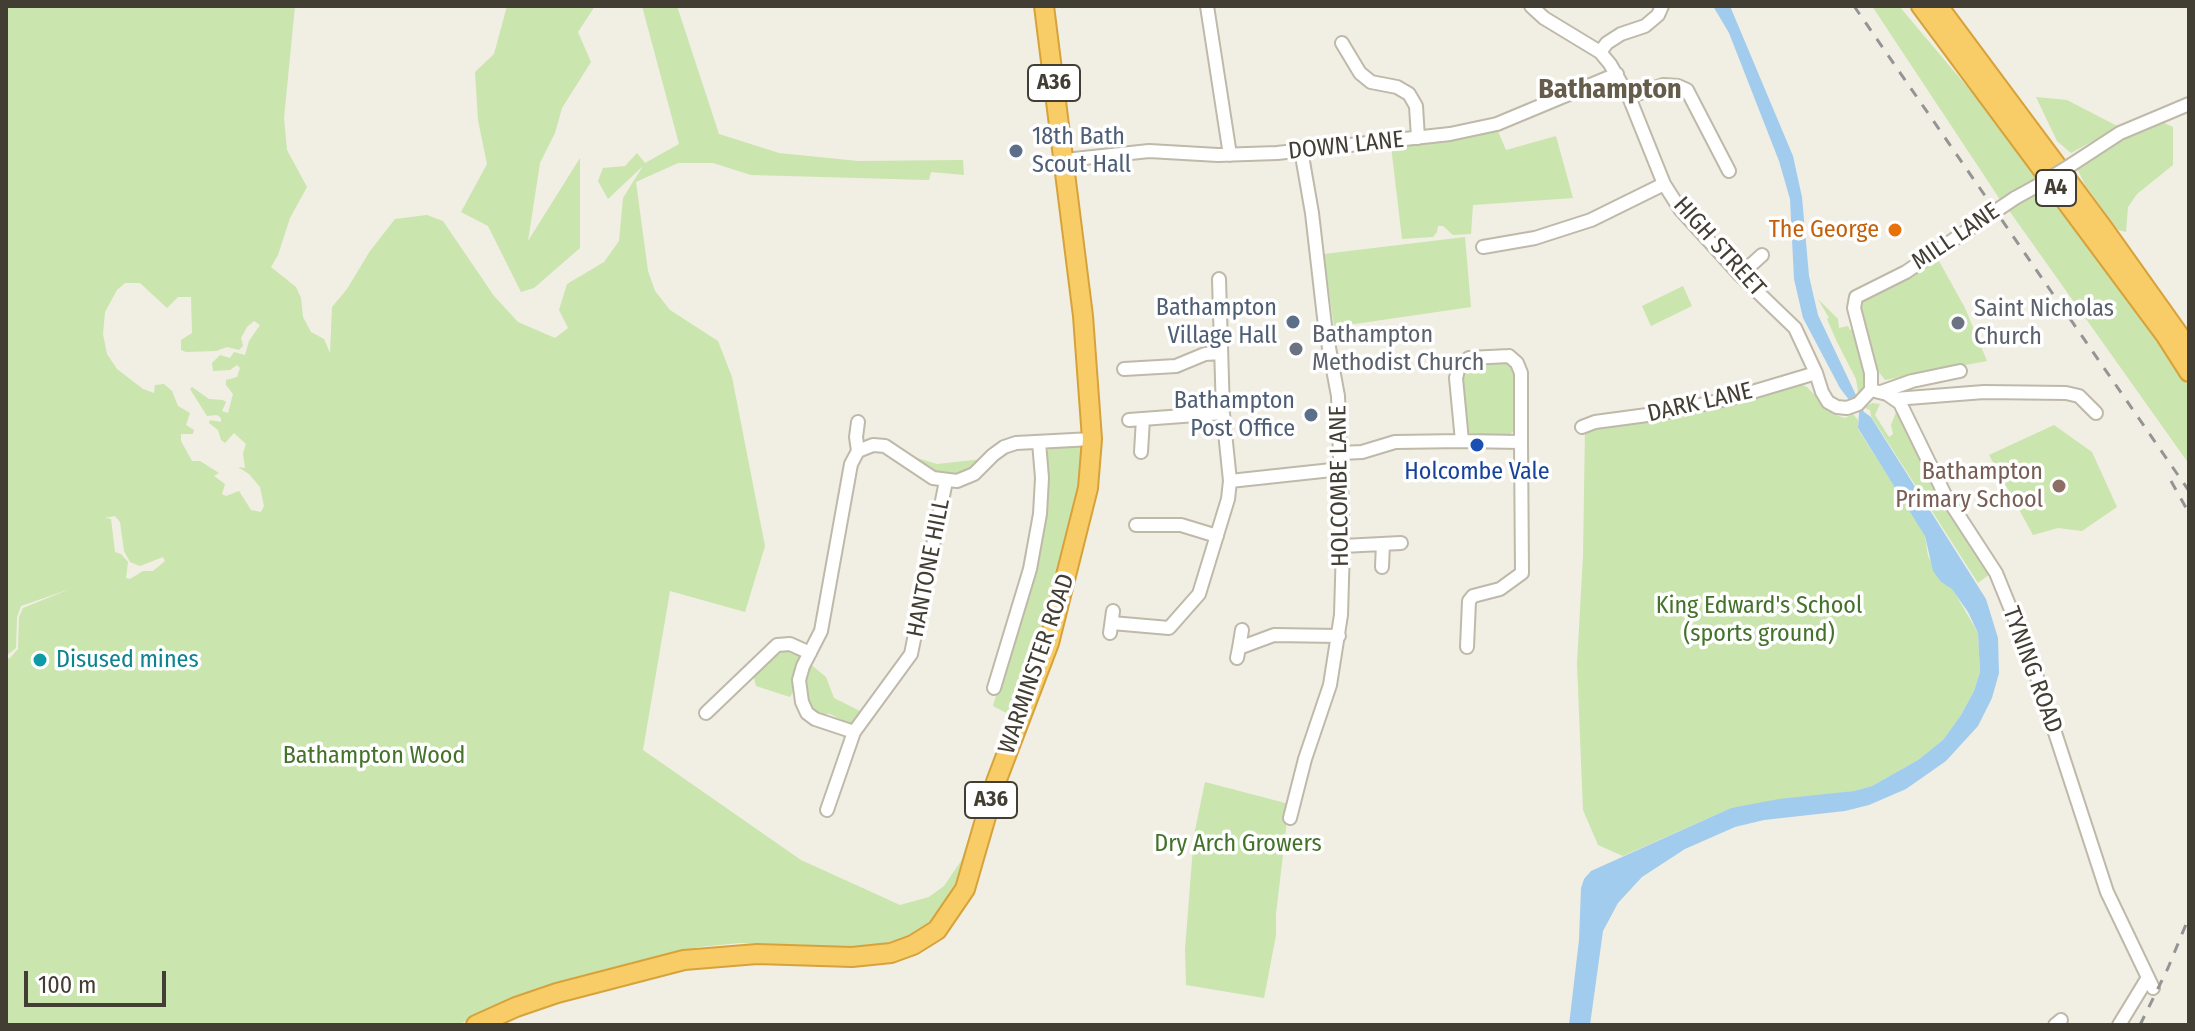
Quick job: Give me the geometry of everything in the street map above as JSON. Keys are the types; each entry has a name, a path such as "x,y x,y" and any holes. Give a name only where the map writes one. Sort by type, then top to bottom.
{"highway":[{"name":"WARMINSTER ROAD","path":"476,1025 557,993 684,960 757,954 852,957 877,955 913,945 937,930 965,889 996,782 1049,643 1088,488 1092,439 1083,316 1044,6"},
{"name":"A4","path":"1921,6 2166,336 2189,372"},
{"name":"A4","path":"1938,6 2189,349"}],"street":[{"path":"1207,6 1230,155"},
{"path":"1531,6 1544,18 1600,52 1621,34 1645,26 1658,15 1662,6"},
{"path":"1342,43 1360,73 1371,82 1397,87 1409,94 1416,106 1418,138"},
{"name":"HIGH STREET","path":"1600,52 1629,97 1664,184 1680,209 1740,275 1795,328 1828,402 1837,407 1852,407 1873,393"},
{"name":"DOWN LANE","path":"1065,160 1149,151 1230,155 1418,138 1497,124 1617,74"},
{"path":"1629,97 1663,85 1687,90 1729,171"},
{"name":"MILL LANE","path":"1873,393 1871,373 1854,308 1856,297 1906,272 2015,198 2120,133 2189,104"},
{"name":"HOLCOMBE LANE","path":"1290,818 1305,759 1327,699 1339,636 1343,546 1337,384 1325,326 1301,150"},
{"path":"1483,247 1535,238 1591,220 1664,184"},
{"path":"1740,275 1762,255"},
{"path":"1112,622 1169,628 1199,594 1217,536 1230,481 1215,288"},
{"path":"1124,369 1152,363 1176,366 1205,354 1221,353"},
{"path":"1462,441 1456,378 1459,366 1469,358 1509,356 1517,363 1521,373 1522,573 1500,589 1473,596 1469,601 1467,647"},
{"path":"1873,393 1960,371"},
{"name":"DARK LANE","path":"1582,427 1595,422 1662,413 1732,398 1816,373"},
{"path":"1873,393 1895,399 1984,392 2066,393 2079,396 2096,413"},
{"name":"TYNING ROAD","path":"1895,399 1904,410 1944,493 1996,573 2031,659 2107,892 2150,984 2119,1025"},
{"path":"1129,420 1223,413"},
{"path":"1141,452 1143,419"},
{"path":"854,732 815,719 807,713 799,691 799,680 821,631 851,464 858,451 858,422"},
{"name":"HANTONE HILL","path":"858,451 864,447 885,446 933,478 946,481 966,479 1004,447 1092,439"},
{"path":"994,688 1030,569 1040,514 1042,478 1039,442"},
{"path":"1340,453 1362,452 1395,442 1521,442"},
{"path":"1230,481 1341,469"},
{"name":"HANTONE HILL","path":"827,810 854,732 911,654 946,481"},
{"path":"1144,520 1181,525 1217,536"},
{"path":"1343,546 1401,543"},
{"path":"1382,567 1383,544"},
{"path":"1242,630 1238,653 1274,635 1339,636"},
{"path":"706,713 777,645 790,644 810,653"}],"green space":[{"name":"Bathampton Wood","path":"6,6 295,6 284,118 287,150 307,187 290,218 271,267 296,287 303,317 311,332 324,339 330,353 332,307 370,251 395,219 427,215 443,221 494,296 518,322 555,338 568,328 559,310 567,284 604,262 619,241 623,198 643,166 608,199 598,181 603,168 625,166 637,153 645,163 679,144 642,6 677,6 719,134 779,153 858,161 963,160 964,175 931,172 929,180 751,175 713,163 678,163 636,182 648,271 655,291 670,310 718,341 732,377 765,546 745,612 670,591 643,750 801,860 900,905 929,897 944,886 961,861 972,836 960,881 941,916 914,936 869,947 740,943 699,947 513,1000 457,1025 6,1025 6,659 18,649 19,617 23,608 70,589 21,606 17,617 16,648 6,656","holes":["125,283 140,283 167,308 178,297 191,297 192,333 181,340 181,350 186,352 216,351 227,347 239,350 243,346 241,338 247,327 254,321 260,325 249,341 245,355 234,352 230,358 220,355 212,363 213,371 230,370 237,365 240,368 237,377 226,380 233,394 228,413 222,411 226,402 223,400 209,399 192,387 190,389 207,416 217,415 221,418 221,422 210,420 209,423 218,430 221,440 225,443 234,433 246,444 243,453 245,468 238,467 260,487 264,506 261,512 251,510 239,491 226,496 222,494 225,484 214,476 219,473 200,461 192,461 181,441 181,434 193,434 194,430 186,425 190,413 178,406 172,391 164,384 155,385 154,393 143,389 117,369 107,354 103,334 105,312 117,290","115,516 120,522 124,551 130,562 140,566 163,557 165,561 153,571 143,571 130,579 126,578 128,562 115,552 111,519 105,518"]},
{"path":"507,6 595,6 578,32 591,62 562,108 555,133 540,163 528,241 580,158 580,248 534,288 521,292 488,226 461,212 487,164 478,120 475,72 494,54"},
{"path":"1872,6 1899,6 2010,132 2041,176 2001,201"},
{"path":"2036,97 2067,100 2119,127 2071,153 2057,141"},
{"path":"2162,122 2173,127 2173,165 2137,194 2128,207 2126,232 2118,230 2085,185 2076,166 2124,135"},
{"path":"1497,129 1506,150 1556,136 1573,198 1473,205 1471,234 1453,235 1443,226 1438,226 1433,237 1402,239 1391,146 1433,142"},
{"path":"2046,188 2189,387 2189,464 2008,209"},
{"path":"1465,237 1471,307 1334,327 1324,254"},
{"path":"1939,261 1965,308 1987,361 1885,380 1875,367 1861,308 1863,300"},
{"path":"1683,286 1692,306 1651,326 1642,306"},
{"path":"1818,299 1838,319 1839,328 1853,328 1865,380 1865,389 1859,397 1856,379"},
{"path":"1508,361 1515,365 1517,374 1516,429 1508,436 1468,433 1460,378 1462,368 1470,362"},
{"name":"King Edward's School (sports ground)","path":"1793,381 1807,387 1833,414 1845,418 1853,414 1858,420 1858,429 1921,528 1928,556 1941,582 1952,588 1978,633 1980,672 1974,691 1943,740 1918,760 1872,786 1731,808 1623,856 1598,845 1583,810 1577,663 1585,430"},
{"path":"1872,403 1880,404 1875,415 1889,437 1893,434 1891,425 1896,412 1907,429 1953,517 1990,574 1978,583 1870,410 1865,407"},
{"path":"2054,425 2092,452 2117,507 2082,531 2058,528 2033,535 1989,455"},
{"path":"1074,445 1082,448 1085,457 1081,485 1040,656 1014,717 993,706 1033,568 1044,454 1052,446"},
{"path":"907,455 937,464 983,459 964,475 939,477"},
{"path":"789,647 802,659 795,671 795,689 790,697 756,686 753,674 774,652"},
{"path":"809,663 826,677 834,698 862,712 855,721 850,724 830,714 818,715 812,709 803,692"},
{"name":"Dry Arch Growers","path":"1205,782 1289,804 1276,935 1264,998 1186,985 1185,949 1194,835"}],"water":[{"path":"1713,6 1730,6 1793,156 1802,197 1809,276 1818,315 1864,412 1871,417 1986,599 1998,638 1999,673 1992,698 1978,726 1946,761 1906,789 1869,805 1845,811 1764,820 1735,827 1685,849 1642,877 1618,903 1603,931 1590,1025 1569,1025 1579,940 1581,888 1591,871 1731,808 1872,786 1918,760 1943,740 1961,715 1980,672 1978,633 1968,612 1952,589 1941,582 1933,571 1925,536 1858,428 1859,413 1840,388 1803,318 1794,279 1790,199 1779,161 1729,33"}],"railway":[{"path":"1854,6 2189,491"},
{"path":"2171,481 2189,513"},
{"path":"2140,1025 2189,917"}],"place":[{"name":"18th Bath Scout Hall","path":"1016,151"},
{"name":"The George","path":"1895,230"},
{"name":"Bathampton Village Hall","path":"1293,322"},
{"name":"Saint Nicholas Church","path":"1958,323"},
{"name":"Bathampton Methodist Church","path":"1296,349"},
{"name":"Bathampton Post Office","path":"1311,415"},
{"name":"Holcombe Vale","path":"1477,445"},
{"name":"Bathampton Primary School","path":"2059,486"},
{"name":"Disused mines","path":"40,660"}],"district":[{"name":"Bathampton","path":"1610,90"}]}
